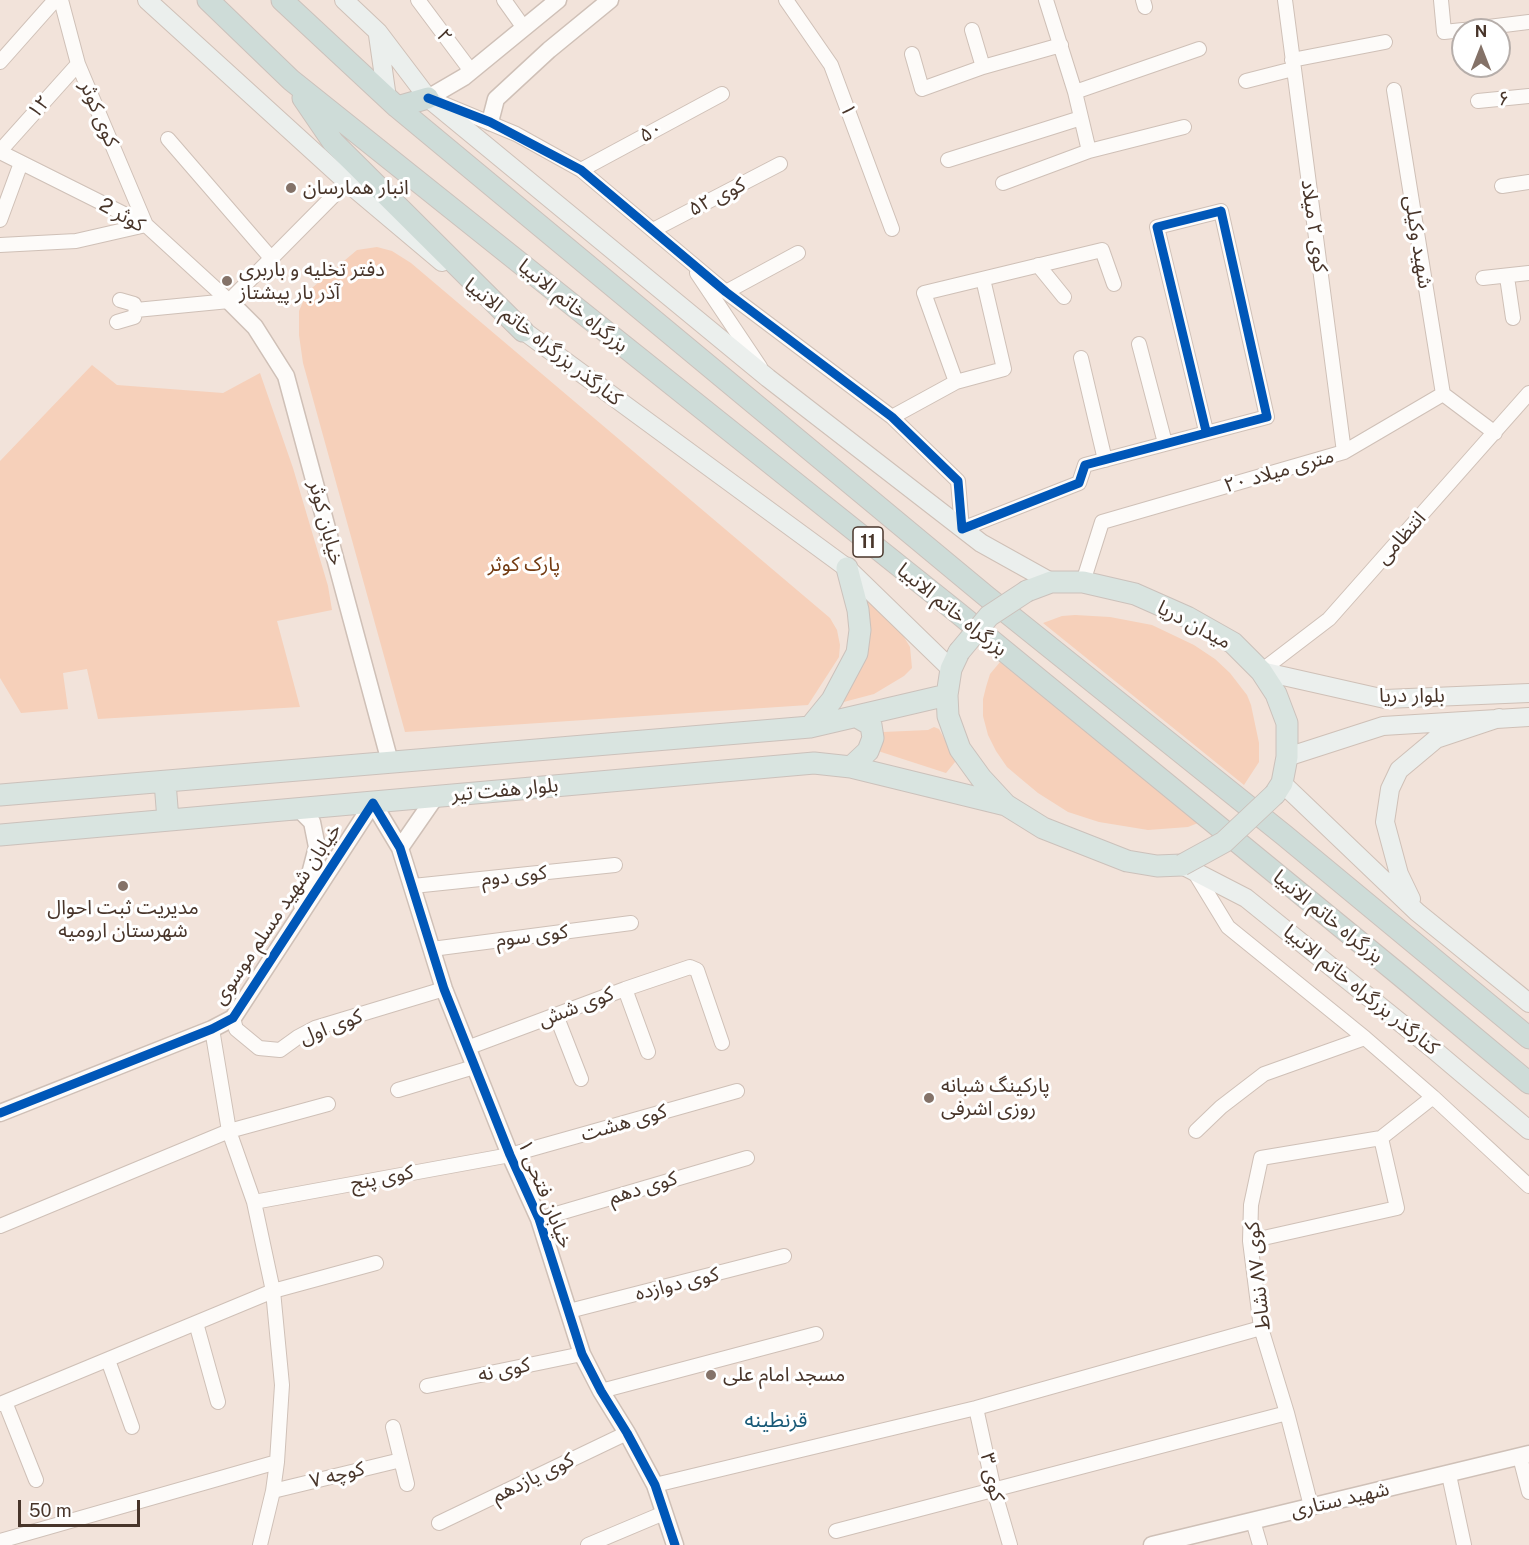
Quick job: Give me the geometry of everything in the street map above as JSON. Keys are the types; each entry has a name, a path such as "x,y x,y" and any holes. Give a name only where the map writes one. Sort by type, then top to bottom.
{"highway":[{"name":"بزرگراه خاتم الانبیا","path":"208,0 291,80 958,614 1529,1083"},
{"name":"بزرگراه خاتم الانبیا","path":"282,0 392,103 986,596 1284,835 1529,1038"},
{"path":"291,80 333,142 523,331"},
{"path":"392,103 428,98"}],"main road":[{"name":"کنارگذر بزرگراه خاتم الانبیا","path":"147,0 347,182 523,331 847,568 955,660"},
{"path":"344,0 378,32 428,98 768,378 981,543 1051,582"},
{"path":"378,32 392,103"},
{"path":"810,727 832,700 856,653 860,630 858,610 847,568"},
{"name":"میدان دریا","path":"955,660 989,616 1027,591 1051,582 1083,582 1135,594 1187,617 1233,644 1261,671 1276,694 1287,723 1287,757 1278,788"},
{"path":"955,660 947,695 948,716 960,749 981,778 1006,805 1043,828 1127,861 1189,869 1224,842 1278,788 1417,912 1529,1003"},
{"name":"بلوار دریا","path":"1261,671 1385,699 1529,693"},
{"name":"بلوار هفت تیر","path":"0,795 810,727 947,695"},
{"path":"851,767 868,751 873,738 870,725 857,717"},
{"name":"بلوار دریا","path":"1287,757 1383,726 1529,717"},
{"path":"1417,912 1398,873 1385,822 1390,789 1398,770 1436,739 1499,718"},
{"name":"بلوار هفت تیر","path":"0,835 814,763 851,767 1006,805"},
{"path":"165,782 168,820"},
{"name":"کنارگذر بزرگراه خاتم الانبیا","path":"1189,869 1246,897 1433,1048 1529,1130"}],"street":[{"path":"0,62 55,0"},
{"name":"کوی کوثر","path":"61,0 78,64 146,225"},
{"name":"۲","path":"418,0 471,71"},
{"path":"504,0 524,28"},
{"path":"428,98 471,71 558,0"},
{"name":"۱","path":"786,0 831,65 892,229"},
{"path":"1046,0 1075,92 1089,151"},
{"name":"کوی ۲ میلاد","path":"1285,0 1344,452"},
{"path":"1441,0 1444,33 1451,32"},
{"path":"490,122 496,99 604,2"},
{"path":"1511,24 1529,22"},
{"path":"972,30 983,67"},
{"path":"1246,81 1293,64 1385,42"},
{"path":"912,54 922,89 983,67 1061,45"},
{"path":"1075,92 1199,49"},
{"name":"۱۲","path":"0,151 78,64"},
{"name":"شهید وکیلی","path":"1394,90 1443,394"},
{"name":"۵۰","path":"581,170 722,94"},
{"name":"۶","path":"1478,101 1529,96"},
{"path":"428,98 490,122 581,170 726,292 892,417 958,480 962,529 1079,483 1085,465 1206,431 1267,417 1221,210 1157,227 1206,431"},
{"path":"948,160 1081,118"},
{"path":"1004,183 1089,151 1184,127"},
{"path":"168,139 271,258"},
{"name":"کوثر 2","path":"0,151 146,225 228,301"},
{"path":"0,220 21,162"},
{"name":"کوی ۵۲","path":"653,230 780,164"},
{"path":"136,310 228,301 347,182"},
{"path":"1502,186 1529,182"},
{"path":"0,245 76,241 146,225"},
{"path":"956,382 924,293 1102,250 1114,284"},
{"path":"726,292 798,253"},
{"path":"688,260 768,378"},
{"path":"1038,265 1064,297"},
{"path":"1483,278 1529,273"},
{"path":"1507,277 1513,318"},
{"path":"892,417 956,382 1004,369 983,279"},
{"path":"117,322 134,317 136,310 134,304 120,300"},
{"name":"خیابان کوثر","path":"228,301 255,327 286,376 390,762"},
{"path":"1139,344 1165,443"},
{"path":"1081,358 1105,460"},
{"name":"انتظامی","path":"1261,671 1329,619 1529,393"},
{"path":"1443,394 1495,432"},
{"name":"۲۰ متری میلاد","path":"1083,582 1102,522 1344,452 1443,394"},
{"path":"400,848 435,796"},
{"name":"خیابان فتحی ۱","path":"373,803 400,848 444,989 510,1155 539,1219 582,1354 654,1485 675,1545"},
{"name":"خیابان شهید مسلم موسوی","path":"0,1113 212,1029 233,1018 373,803"},
{"name":"خیابان شهید مسلم موسوی","path":"275,810 301,811 312,822 317,847 298,920"},
{"name":"کوی دوم","path":"413,886 615,865"},
{"path":"1189,869 1228,927 1365,1038 1529,1186"},
{"name":"کوی سوم","path":"432,948 631,923"},
{"name":"کوی شش","path":"467,1048 625,989 694,967 722,1043"},
{"name":"کوی اول","path":"233,1018 236,1029 259,1048 280,1050 315,1028 444,989"},
{"path":"625,989 648,1052"},
{"path":"556,1015 581,1079"},
{"path":"212,1029 229,1131 254,1202 273,1291 282,1385 277,1462 273,1491 260,1545"},
{"path":"1196,1131 1221,1107 1264,1074 1365,1038"},
{"path":"398,1090 474,1067"},
{"name":"کوی هشت","path":"510,1155 737,1091"},
{"name":"کوی ۸۷ نشاط","path":"1311,1506 1287,1413 1261,1328 1250,1241 1251,1205 1261,1158 1381,1138 1433,1097"},
{"path":"0,1226 229,1131 328,1104"},
{"path":"1250,1241 1397,1208 1381,1138"},
{"name":"کوی پنج","path":"254,1202 510,1155"},
{"name":"کوی دهم","path":"539,1219 747,1158"},
{"name":"کوی دوازده","path":"569,1311 784,1256"},
{"path":"36,1480 2,1403 273,1291 376,1263"},
{"path":"196,1323 218,1402"},
{"path":"654,1485 976,1408 1261,1328"},
{"path":"601,1391 816,1335"},
{"name":"کوی نه","path":"427,1386 582,1354"},
{"path":"108,1360 132,1427"},
{"name":"کوی ۳","path":"976,1408 994,1490 1010,1545"},
{"path":"836,1531 1287,1413"},
{"path":"393,1427 407,1484"},
{"name":"کوی یازدهم","path":"439,1523 627,1433"},
{"path":"1524,1456 1529,1491"},
{"name":"شهید ستاری","path":"1153,1545 1524,1456"},
{"name":"کوچه ۷","path":"273,1491 400,1460"},
{"path":"0,1541 277,1462"},
{"path":"1449,1475 1464,1545"},
{"path":"588,1545 664,1513"},
{"path":"1253,1521 1260,1545"}],"green space":[{"name":"پارک کوثر","path":"377,247 392,251 411,263 830,618 837,630 840,645 839,657 808,705 405,732 303,363 299,335 299,311 305,297 313,287 357,250"},
{"path":"92,365 117,385 223,393 260,373 293,468 328,586 332,610 277,621 300,707 98,719 87,669 63,673 68,709 21,713 0,678 0,461"},
{"path":"865,601 869,601 901,632 910,647 912,668 904,676 874,694 840,703"},
{"path":"1062,616 1110,617 1152,625 1194,645 1215,659 1230,673 1247,695 1259,743 1259,762 1244,785 1043,623"},
{"path":"1000,662 1198,823 1188,827 1148,830 1099,822 1068,812 1038,793 1007,767 988,735 983,716 983,699 990,674"},
{"path":"934,727 939,729 954,756 955,762 946,773 878,751 883,732 928,730"}],"cycle path":[{"path":"428,98 490,122 581,170 726,292 892,417 958,481 962,529 1079,483 1085,465 1267,417 1221,211 1157,227 1206,431"},
{"path":"0,1113 212,1029 233,1018 373,803 400,848 444,989 510,1155 539,1219 582,1354 655,1485 675,1545"}],"place":[{"name":"انبار همارسان","path":"291,188"},
{"name":"دفتر تخلیه و باربری آذر بار پیشتاز","path":"227,281"},
{"name":"مدیریت ثبت احوال شهرستان ارومیه","path":"123,886"},
{"name":"پارکینگ شبانه روزی اشرفی","path":"929,1098"},
{"name":"مسجد امام علی","path":"711,1375"}],"district":[{"name":"قرنطینه","path":"776,1421"}]}
